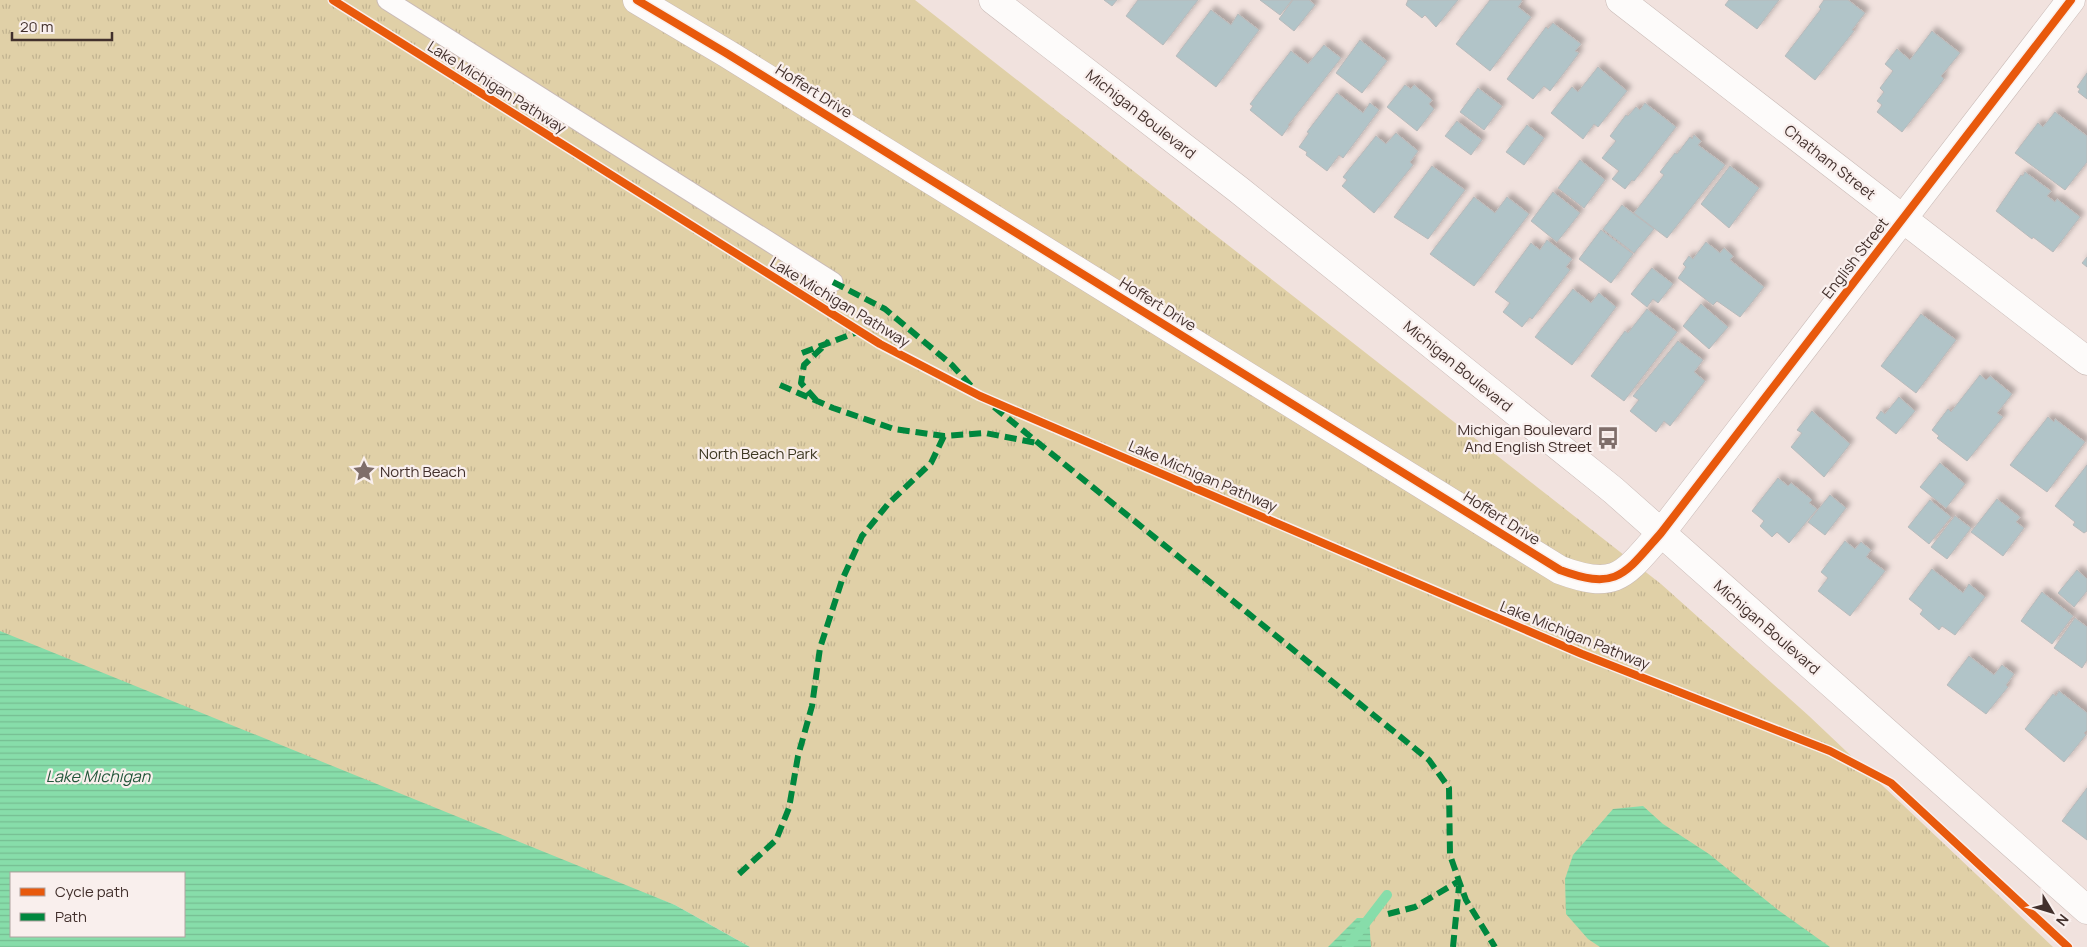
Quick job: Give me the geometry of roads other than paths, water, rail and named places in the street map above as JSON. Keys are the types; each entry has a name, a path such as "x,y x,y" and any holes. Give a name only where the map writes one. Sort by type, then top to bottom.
{"street":[{"name":"Hoffert Drive","path":"637,0 751,68 1560,570 1583,578 1600,581 1621,575 1661,533"},
{"name":"Michigan Boulevard","path":"993,0 1246,196 1613,490 2087,910"},
{"name":"Chatham Street","path":"1620,0 2087,361"},
{"name":"English Street","path":"1661,533 2070,0"}],"lane":[{"path":"399,3 833,282"}],"water":[{"name":"Lake Michigan","path":"0,631 675,905 750,947 0,947"},
{"path":"1643,806 1663,824 1709,854 1778,910 1830,947 1600,947 1588,939 1566,914 1565,879 1573,855 1613,809"},
{"path":"1357,918 1369,918 1371,947 1328,947"}],"waterway":[{"path":"1347,947 1387,895"}],"place":[{"name":"Michigan Boulevard And English Street","path":"1608,438"},
{"name":"North Beach","path":"364,471"}],"park label":[{"name":"North Beach Park","path":"758,453"}]}
